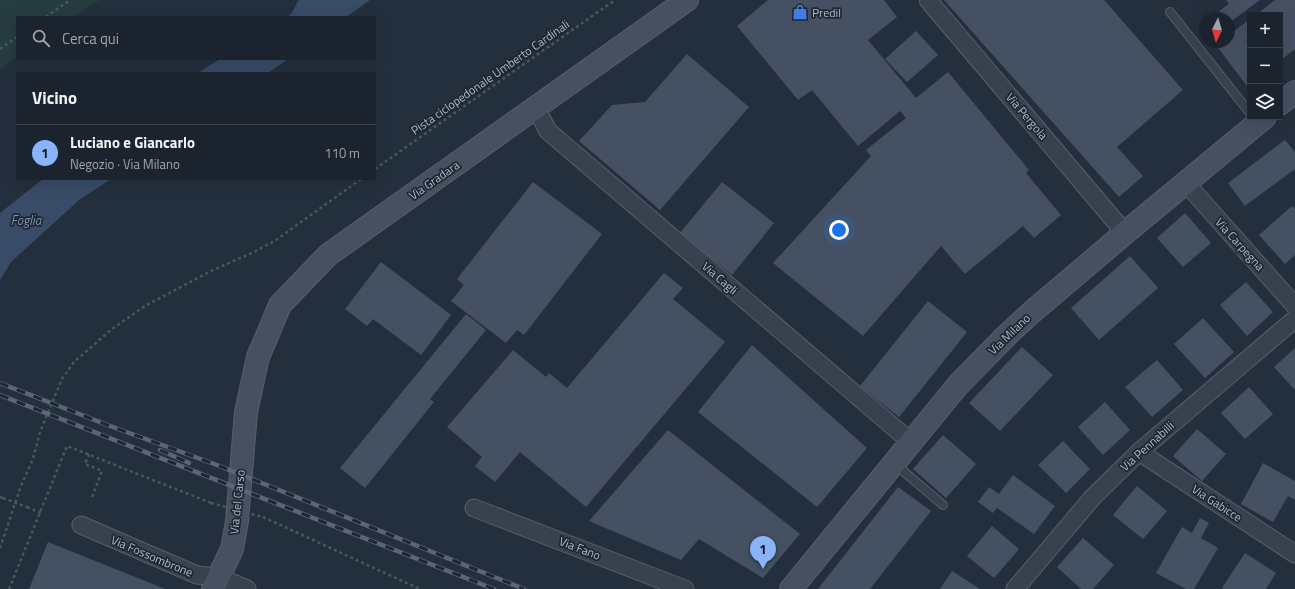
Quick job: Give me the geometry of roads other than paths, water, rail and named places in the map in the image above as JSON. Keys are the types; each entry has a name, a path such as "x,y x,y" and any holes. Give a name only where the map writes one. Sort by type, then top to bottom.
{"street":[{"name":"Via Gradara","path":"246,412 258,357 280,305 328,254 687,0"},
{"name":"Via Pergola","path":"928,0 1125,233"},
{"path":"1283,102 1295,92"},
{"name":"Via Cagli","path":"536,108 548,131 911,442"},
{"name":"Via Milano","path":"791,589 958,385 1006,336 1032,312 1185,182 1253,120"},
{"name":"Via Carpegna","path":"1185,182 1295,306"},
{"name":"Via Pennabilli","path":"1015,589 1093,497 1139,452 1295,319"},
{"name":"Via del Carso","path":"216,583 232,549 237,521 246,412"},
{"name":"Via Gabicce","path":"1139,452 1295,554"},
{"name":"Via Fano","path":"474,508 685,589"},
{"name":"Via Fossombrone","path":"81,525 216,583 248,589"}],"lane":[{"path":"1170,12 1247,106"},
{"path":"894,463 943,505"}],"water":[{"path":"299,0 370,0 347,16 288,16"},
{"path":"218,60 287,60 269,72 200,72"},
{"name":"Foglia","path":"42,180 109,180 79,200 11,262 0,280 0,213"}],"railway":[{"path":"0,383 110,426 217,465 524,589"},
{"path":"0,395 494,589"},
{"path":"160,450 189,463"}],"place":[{"name":"Predil","path":"800,12"},
{"name":"Luciano e Giancarlo","path":"763,569"}]}
